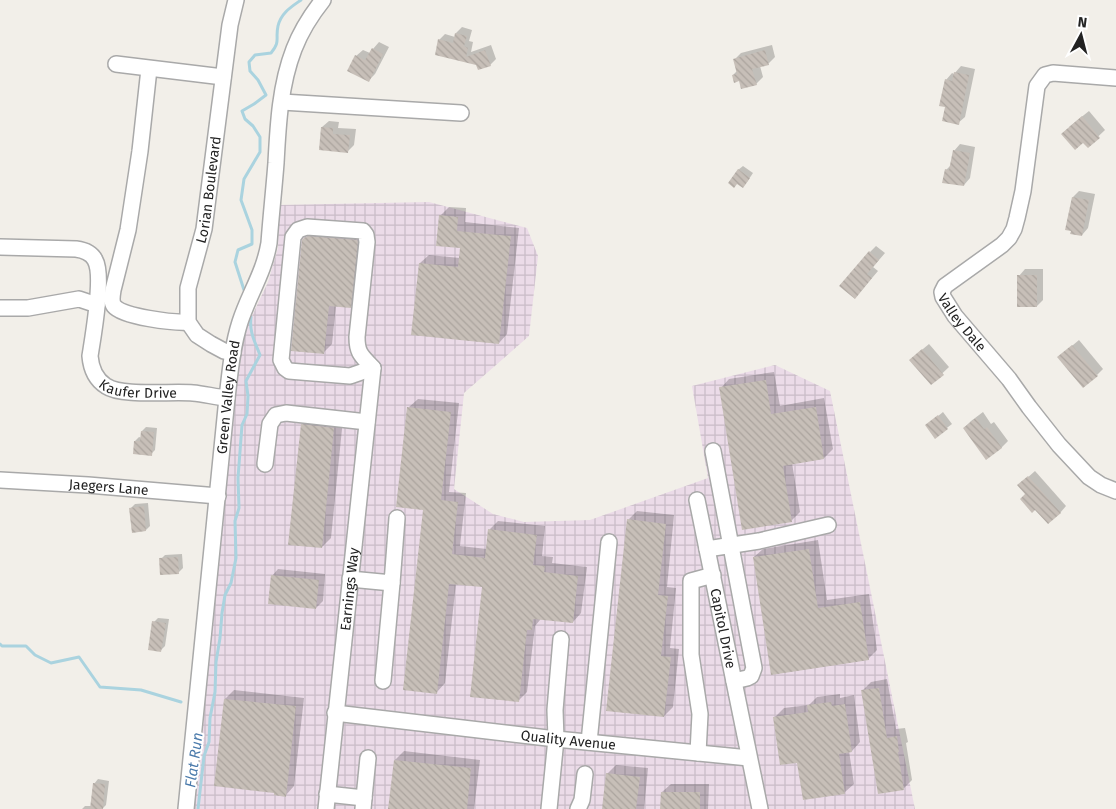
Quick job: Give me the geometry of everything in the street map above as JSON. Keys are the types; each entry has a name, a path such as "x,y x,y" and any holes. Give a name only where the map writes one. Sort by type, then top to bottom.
{"street":[{"name":"Lorian Boulevard","path":"188,322 188,288 204,230 230,25 236,0"},
{"name":"Green Valley Road","path":"186,809 233,353 237,330 262,272 269,243 278,124 293,50 311,16 323,0"},
{"path":"116,64 223,77"},
{"path":"149,68 130,220 112,300 114,306 126,314 178,323 188,322 197,335 224,351 233,353"},
{"name":"Valley Dale","path":"1116,78 1053,73 1045,75 1038,86 1023,191 1014,229 1002,245 945,286 942,292 943,297 955,316 1009,379 1059,445 1090,477 1101,485 1116,491"},
{"path":"282,102 462,113"},
{"path":"307,227 363,231 366,236 357,344 358,352 373,368 350,376 289,371 284,368 281,360 293,237 298,230 307,227"},
{"name":"Kaufer Drive","path":"0,247 76,248 91,254 97,265 98,286 90,356 91,365 94,374 106,386 115,390 132,392 192,393 227,398"},
{"path":"0,308 28,308 79,299 97,305"},
{"name":"Earnings Way","path":"326,802 373,368"},
{"path":"265,464 270,424 276,415 286,413 367,422"},
{"path":"713,452 754,668 751,676 734,681"},
{"name":"Jaegers Lane","path":"0,480 218,496"},
{"name":"Capitol Drive","path":"698,500 749,758"},
{"path":"383,680 397,518"},
{"path":"707,549 760,541 828,525"},
{"path":"589,742 609,542"},
{"path":"698,753 700,714 691,655 691,581 712,576"},
{"path":"350,579 392,583"},
{"path":"718,605 740,598"},
{"path":"549,809 556,739 555,710 561,639"},
{"name":"Quality Avenue","path":"335,712 556,739 749,758"},
{"path":"326,802 364,803 368,758"},
{"path":"749,758 760,809"},
{"path":"578,809 582,800 585,774"}],"shaded area":[{"path":"429,202 527,228 538,256 529,336 464,393 454,489 493,514 524,522 590,520 708,478 692,386 775,365 830,391 915,809 191,809 242,337 268,282 278,248 279,205"}],"building":[{"path":"455,33 467,36 464,46 468,48 466,57 485,50 491,66 478,70 476,65 435,55 438,39 453,43"},
{"path":"372,48 383,54 369,82 347,71 355,55 365,60"},
{"path":"765,50 769,65 752,69 757,85 741,89 739,81 734,83 732,75 737,74 733,59"},
{"path":"954,72 969,75 959,125 942,121 945,107 939,106 945,79 952,81"},
{"path":"1082,116 1100,138 1088,148 1083,143 1075,150 1061,134"},
{"path":"321,127 333,128 333,134 350,135 348,153 319,150"},
{"path":"953,150 970,153 964,186 942,183 945,169 949,170"},
{"path":"738,169 750,178 743,188 737,184 734,188 728,183"},
{"path":"1072,197 1089,200 1082,236 1070,234 1071,231 1065,230"},
{"path":"439,215 458,217 457,231 511,236 499,344 411,335 419,263 458,267 460,248 436,246"},
{"path":"308,236 357,240 358,242 351,308 329,306 324,354 291,351 302,240"},
{"path":"869,251 879,260 867,274 872,278 855,299 839,286"},
{"path":"1017,275 1037,275 1037,307 1017,307"},
{"path":"1072,345 1098,376 1083,388 1057,357"},
{"path":"922,349 944,375 931,385 909,360"},
{"path":"766,380 771,414 816,407 824,459 783,466 792,522 742,530 719,387"},
{"path":"407,407 451,412 441,500 458,502 452,554 485,558 488,529 537,535 533,565 545,566 544,572 578,576 573,623 533,619 532,630 527,630 519,702 470,697 482,587 449,584 437,694 403,690 423,510 396,507"},
{"path":"938,415 948,429 935,439 925,425"},
{"path":"976,418 984,429 987,427 1002,448 986,460 963,428"},
{"path":"301,424 334,428 322,548 288,545"},
{"path":"141,431 154,432 152,456 133,454 134,441 140,441"},
{"path":"1028,476 1061,513 1048,524 1035,510 1032,513 1020,499 1025,494 1017,485"},
{"path":"144,506 146,531 132,533 129,508"},
{"path":"627,519 666,524 658,595 668,596 661,656 671,657 664,717 606,711"},
{"path":"809,549 818,608 860,602 869,660 771,675 753,557"},
{"path":"178,557 179,574 160,575 159,558"},
{"path":"271,575 319,580 316,609 268,604"},
{"path":"152,621 166,623 161,652 148,650"},
{"path":"879,688 887,738 897,736 904,790 878,794 861,690"},
{"path":"224,699 296,706 286,797 274,795 274,793 214,786"},
{"path":"831,702 832,706 845,704 852,752 839,754 845,794 803,800 797,763 780,765 773,717 808,712 807,705"},
{"path":"394,760 471,768 467,809 388,809"},
{"path":"606,773 640,777 636,809 602,809"},
{"path":"93,783 105,784 103,809 90,809"},
{"path":"661,792 700,792 700,809 660,809"}],"waterway":[{"path":"244,290 235,262 238,250 252,244 252,230 241,200 244,179 260,152 260,137 253,126 245,119 242,111 266,95 258,80 250,71 249,62 255,55 271,53 277,43 277,30 281,17 301,0"},
{"path":"198,809 204,756 209,742 222,613 225,595 231,583 236,558 235,521 239,508 238,478 242,425 247,414 248,396 246,381 260,355 254,341 251,317"},
{"name":"Flat Run","path":"0,644 2,646 26,646 35,655 51,663 79,657 100,687 141,690 181,702"}]}
